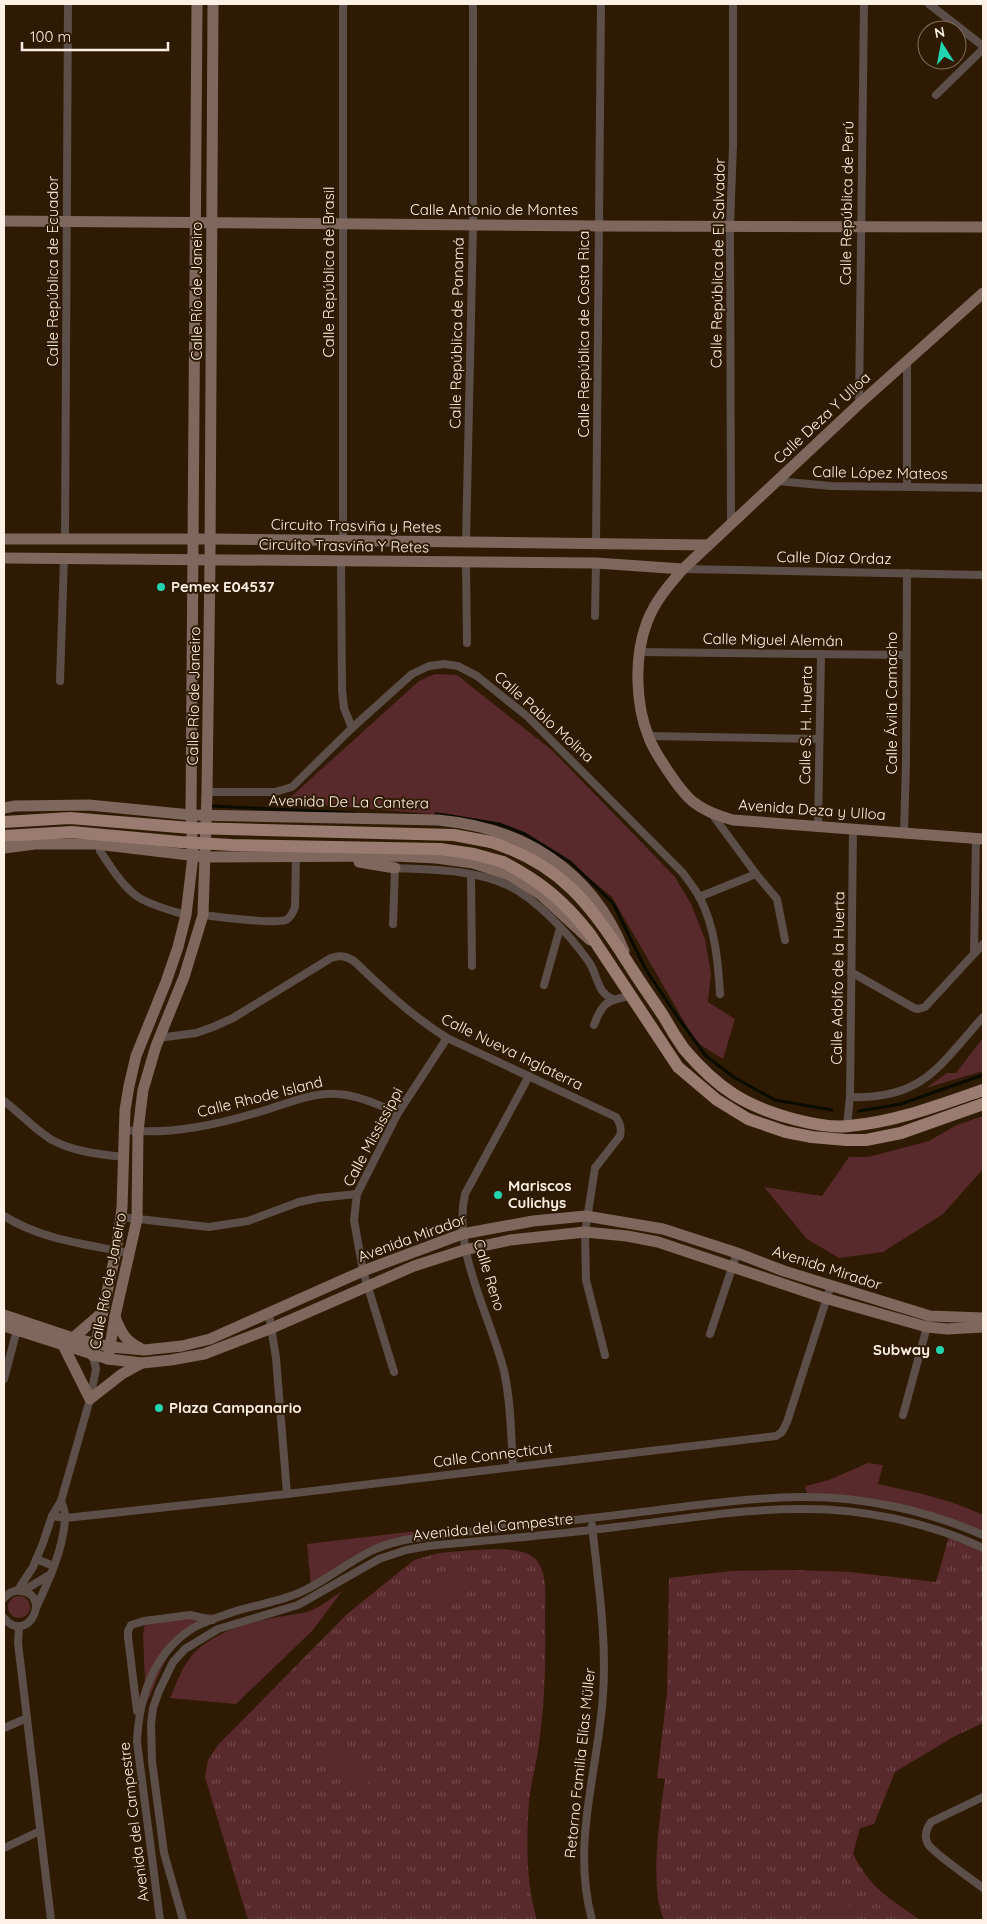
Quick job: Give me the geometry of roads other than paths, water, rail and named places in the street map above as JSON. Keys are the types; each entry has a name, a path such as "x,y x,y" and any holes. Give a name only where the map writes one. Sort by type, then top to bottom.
{"main road":[{"name":"Calle Río de Janeiro","path":"92,1356 116,1251 121,1217 124,1130 129,1086 136,1056 178,947 186,915 193,856 191,815 197,4"},
{"name":"Calle Río de Janeiro","path":"108,1359 115,1316 137,1219 138,1131 143,1090 158,1038 187,968 203,916 206,857 210,560 213,4"},
{"name":"Calle Antonio de Montes","path":"4,221 983,227"},
{"name":"Calle Deza Y Ulloa","path":"683,569 859,404 983,293"},
{"name":"Circuito Trasviña y Retes","path":"4,539 194,538 596,545 707,545"},
{"name":"Circuito Trasviña Y Retes","path":"4,558 596,563 683,569"},
{"name":"Avenida Deza y Ulloa","path":"683,569 659,597 647,623 640,652 638,696 648,736 656,754 691,800 712,814 733,820 980,839"},
{"name":"Avenida De La Cantera","path":"4,808 89,805 191,815 462,822 509,835 529,844 560,864 582,883 600,904 616,930 629,965"},
{"path":"126,808 143,817 152,825 155,832 152,842 134,848"},
{"path":"260,858 249,850 245,844 244,836 246,828 251,823 264,816"},
{"name":"Avenida De La Cantera","path":"4,822 70,818 191,828 454,834 491,842 513,849 529,858 563,880 589,905 608,930 684,1048 710,1076 737,1097 765,1111 809,1123 847,1126 882,1122 906,1116 983,1090"},
{"path":"4,836 72,832 224,845 440,849 474,854 503,862 529,876 555,895 574,914 598,947 678,1067 700,1087 733,1110 765,1126 812,1137 866,1140 901,1133 983,1104"},
{"path":"4,848 35,844 96,844 206,857 436,858 473,863 509,875 540,894 598,947"},
{"path":"336,857 395,868"},
{"path":"700,1087 710,1076"},
{"name":"Avenida Mirador","path":"4,1326 18,1325 96,1344 144,1350 182,1346 210,1339 363,1271 462,1234 533,1221 586,1216 663,1229 737,1253 784,1271 832,1285 947,1329 983,1327"},
{"name":"Avenida Mirador","path":"4,1315 18,1325 64,1347 92,1356 142,1363 171,1360 204,1354 272,1328 414,1266 464,1250 519,1239 585,1232 627,1236 658,1242 828,1299 928,1322 983,1318"},
{"path":"73,1338 103,1312"},
{"path":"115,1316 123,1336 131,1344 144,1350"},
{"path":"64,1347 90,1399 117,1378 142,1363"}],"street":[{"name":"Calle República de Ecuador","path":"65,539 68,4"},
{"name":"Calle República de Brasil","path":"343,4 343,540"},
{"name":"Calle República de Panamá","path":"466,542 473,225 473,4"},
{"name":"Calle República de Costa Rica","path":"596,545 601,4"},
{"name":"Calle República de El Salvador","path":"731,523 730,226 733,144 733,4"},
{"name":"Calle República de Perú","path":"859,404 864,4"},
{"path":"929,4 983,47 936,95"},
{"path":"907,360 907,486"},
{"name":"Calle López Mateos","path":"777,481 831,486 983,488"},
{"path":"60,681 64,558"},
{"path":"341,561 342,690 344,708 352,728"},
{"path":"466,562 467,643"},
{"path":"595,616 596,563"},
{"name":"Calle Díaz Ordaz","path":"683,569 983,575"},
{"name":"Calle Ávila Camacho","path":"904,832 907,573"},
{"name":"Calle Miguel Alemán","path":"640,652 906,655"},
{"name":"Calle S. H. Huerta","path":"818,827 821,654"},
{"name":"Calle Pablo Molina","path":"207,792 275,792 292,787 352,728 412,674 429,666 444,664 458,666 477,676 528,717 682,872 699,897 711,925 717,955 720,994"},
{"path":"648,736 819,739"},
{"path":"712,814 777,899 785,940"},
{"name":"Calle Adolfo de la Huerta","path":"847,1126 850,1097 853,829"},
{"path":"974,954 980,839"},
{"path":"100,851 129,889 139,897 186,915"},
{"path":"203,916 270,921 287,919 292,914 294,908 296,857"},
{"path":"393,924 395,868 443,870 505,884 534,902 560,928 589,962 603,994 613,999"},
{"path":"699,897 756,874"},
{"path":"471,875 472,966"},
{"path":"544,985 560,928"},
{"path":"851,972 914,1008 921,1009 925,1007 983,944"},
{"name":"Calle Nueva Inglaterra","path":"158,1038 196,1033 213,1028 233,1018 331,958 339,956 348,957 394,999 424,1023 447,1038 616,1117 621,1126 620,1136 595,1168 585,1232 586,1280 605,1355"},
{"path":"594,1025 599,1011 608,1001 630,996"},
{"path":"850,1097 868,1097 891,1093 922,1082 940,1067 983,1017"},
{"name":"Calle Mississippi","path":"394,1372 363,1271 354,1220 357,1194 398,1113 447,1038"},
{"name":"Calle Reno","path":"513,1466 510,1414 504,1373 494,1336 464,1250 462,1210 465,1194 529,1076"},
{"name":"Calle Rhode Island","path":"124,1130 195,1128 295,1101 335,1094 352,1095 398,1113"},
{"path":"4,1101 51,1140 88,1152 124,1157"},
{"path":"121,1217 209,1226 248,1221 299,1202 357,1194"},
{"path":"4,1216 40,1235 129,1253"},
{"path":"710,1334 737,1253"},
{"name":"Calle Connecticut","path":"52,1516 66,1518 287,1494 776,1436 785,1427 832,1285"},
{"path":"269,1314 272,1328 287,1494"},
{"path":"903,1415 928,1322"},
{"path":"4,1379 18,1325"},
{"name":"Calle Río de Janeiro","path":"20,1590 36,1559 52,1516 61,1501 90,1399 96,1369 92,1356"},
{"name":"Calle Río de Janeiro","path":"96,1369 108,1359"},
{"name":"Avenida del Campestre","path":"138,1720 145,1692 153,1672 164,1654 192,1629 233,1612 287,1597 308,1588 371,1551 405,1540 746,1500 801,1497 869,1503 925,1514 983,1535"},
{"path":"746,1500 748,1512"},
{"path":"4,1618 9,1623 19,1626 29,1622 35,1613 53,1570 66,1518 61,1501"},
{"name":"Avenida del Campestre","path":"183,1920 164,1853 157,1807 151,1724 158,1691 173,1662 185,1649 201,1638 236,1623 298,1605 379,1559 406,1550 428,1546 593,1530 748,1512 801,1509 840,1510 922,1526 983,1548"},
{"path":"922,1526 925,1514"},
{"name":"Retorno Familia Elías Müller","path":"592,1518 605,1647 603,1698 583,1838 583,1868 592,1920"},
{"path":"36,1559 53,1570"},
{"path":"339,1569 346,1578"},
{"path":"4,1598 12,1591 20,1590 53,1570"},
{"path":"20,1590 32,1597 36,1608"},
{"path":"233,1612 236,1623"},
{"name":"Avenida del Campestre","path":"160,1920 138,1742 138,1720 128,1637 129,1628 131,1625 144,1621 190,1616 212,1620"},
{"path":"19,1626 18,1643 51,1920"},
{"path":"4,1728 27,1718"},
{"path":"138,1742 151,1740"},
{"path":"983,1797 931,1822 925,1835 929,1846 983,1888"},
{"path":"4,1848 40,1831"}],"waterway":[{"path":"213,806 354,813"},
{"path":"436,814 499,824 525,834 570,862 613,903 646,970 706,1056 735,1078 775,1100 832,1110"},
{"path":"859,1111 901,1104 983,1075"}],"place":[{"name":"Pemex E04537","path":"161,587"},
{"name":"Mariscos Culichys","path":"498,1195"},
{"name":"Subway","path":"940,1350"},
{"name":"Plaza Campanario","path":"159,1408"}]}
